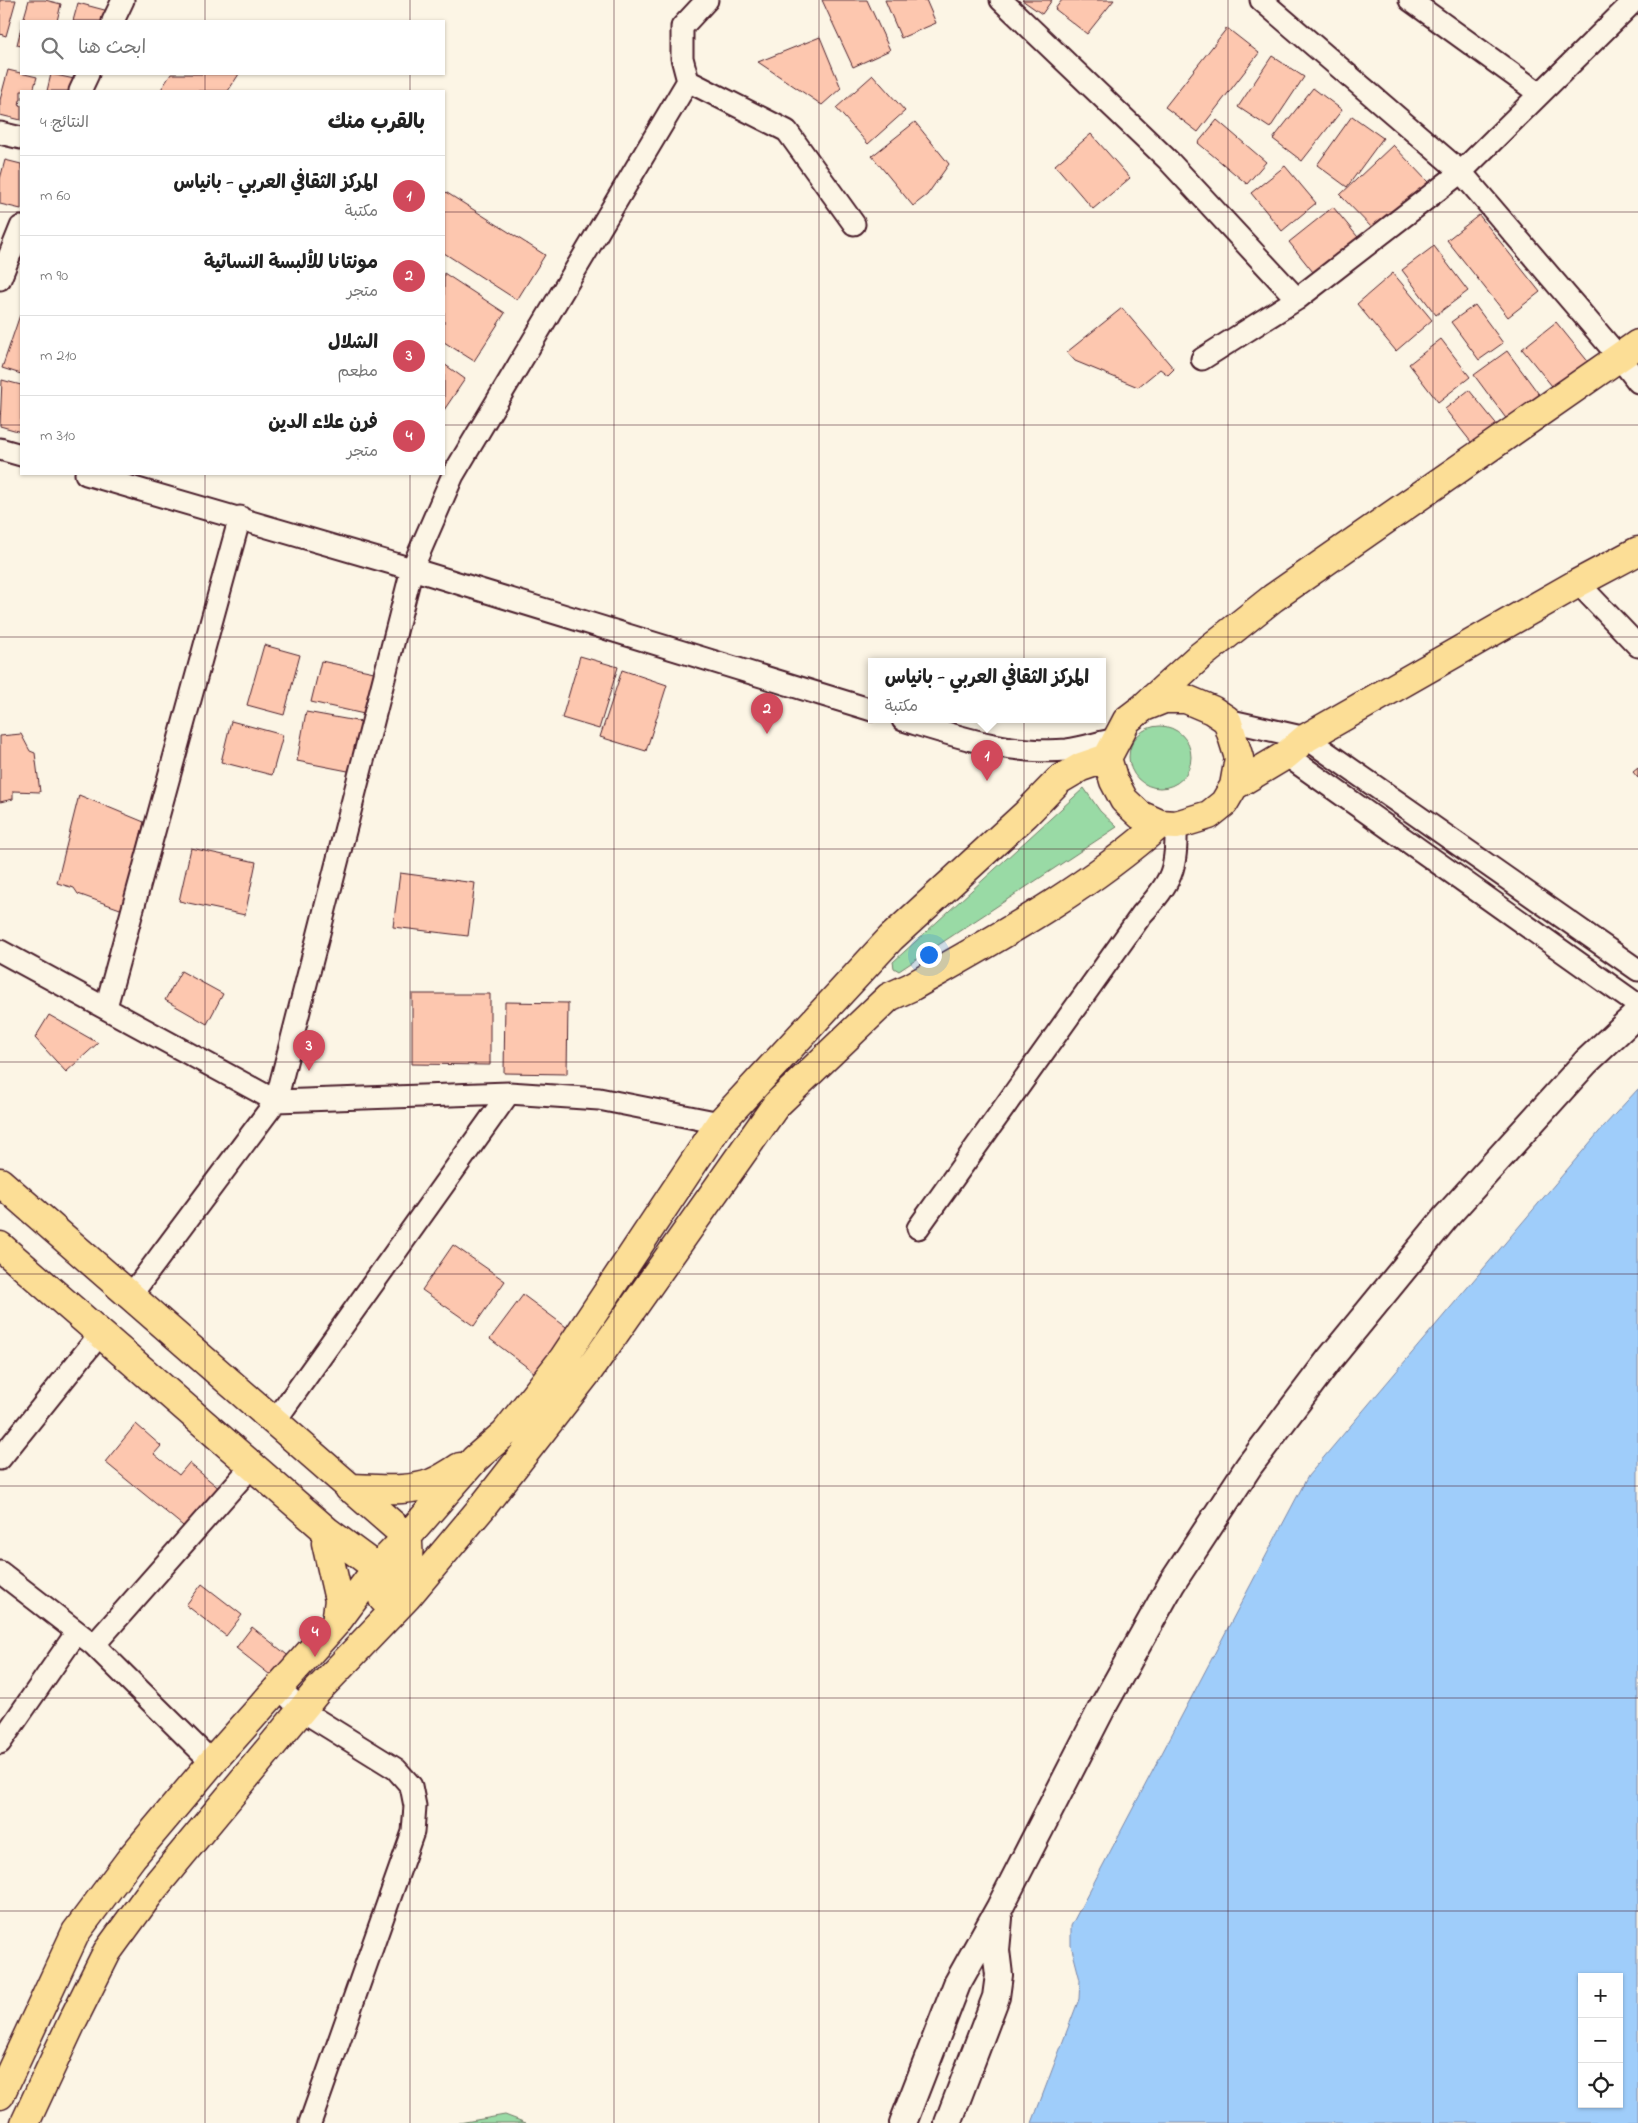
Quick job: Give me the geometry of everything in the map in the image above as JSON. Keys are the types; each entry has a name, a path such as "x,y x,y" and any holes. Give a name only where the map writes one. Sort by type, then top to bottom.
{"main road":[{"path":"0,2095 76,1932 132,1857 212,1762 336,1623 377,1568 407,1537 475,1459 505,1433 563,1359 720,1123 891,938 1026,814 1059,780 1111,749 1127,720 1199,656 1274,598 1629,350"},
{"path":"1234,786 1296,747 1638,550"},
{"path":"25,2123 107,1952 153,1889 310,1700 407,1597 484,1505 587,1373 776,1105 889,997 911,987 1038,914 1168,824 1210,816 1224,803 1234,786 1239,758 1227,720 1212,710 1186,699 1164,699 1144,706"},
{"path":"1111,749 1114,781 1124,800 1140,815 1168,824"},
{"path":"860,972 889,997"},
{"path":"0,1182 407,1537 409,1548 408,1564 402,1576 358,1631 326,1664 310,1700"},
{"path":"0,1246 327,1531 377,1568 408,1564 434,1544 457,1519 484,1505"},
{"path":"349,1488 399,1490 417,1488 433,1483 475,1459"},
{"path":"327,1531 326,1542 339,1600 336,1623"}],"street":[{"path":"113,20 123,0"},
{"path":"131,1295 276,1101 412,569 453,474 688,81 682,58 682,27 706,0"},
{"path":"1001,0 1168,160 1297,299"},
{"path":"1262,0 1461,172 1629,350 1638,382"},
{"path":"1410,0 1540,94"},
{"path":"1202,359 1297,299 1461,172 1635,0"},
{"path":"80,90 88,75"},
{"path":"688,81 787,131 854,224"},
{"path":"0,133 20,138"},
{"path":"0,279 20,229"},
{"path":"0,449 20,455"},
{"path":"90,475 240,517 868,709"},
{"path":"106,1007 240,517"},
{"path":"1578,583 1638,646"},
{"path":"1227,720 1296,747 1638,970"},
{"path":"913,723 1012,749 1111,749"},
{"path":"1296,747 1638,1005"},
{"path":"918,1228 1142,914 1162,892 1171,874 1177,854 1168,824"},
{"path":"0,951 276,1101 509,1093 599,1099 720,1123"},
{"path":"903,2123 956,1984 1000,1907 1100,1710 1172,1583 1249,1466 1329,1360 1446,1217 1586,1062 1638,1013"},
{"path":"275,1421 509,1093"},
{"path":"0,1459 100,1334"},
{"path":"0,1743 86,1639 251,1466"},
{"path":"0,1572 86,1639 212,1762"},
{"path":"280,1688 310,1700 396,1769 411,1786 415,1806 413,1832 310,2123"},
{"path":"948,2123 996,1997 999,1975 996,1950 1000,1907"}],"green space":[{"path":"1160,726 1172,728 1182,735 1189,745 1191,757 1189,769 1182,779 1172,786 1160,788 1148,786 1138,779 1131,769 1129,757 1131,745 1138,735 1148,728"},
{"path":"1084,788 1100,811 1117,827 899,971 894,968 893,962"},
{"path":"505,2115 526,2123 459,2123"}],"water":[{"path":"1638,1089 1638,2123 1032,2123 1079,1999 1080,1980 1071,1945 1071,1926 1308,1476 1604,1126"}],"building":[{"path":"0,0 16,0 6,36 0,34"},
{"path":"29,0 45,0 61,4 57,20 23,20"},
{"path":"822,0 867,0 890,50 853,67"},
{"path":"885,0 926,0 936,23 901,38"},
{"path":"1022,0 1052,0 1042,14"},
{"path":"1062,0 1114,0 1087,34 1055,9"},
{"path":"78,3 112,12 110,20 73,20"},
{"path":"1227,28 1259,53 1198,132 1165,107"},
{"path":"20,32 20,46 17,45"},
{"path":"820,37 841,88 822,105 758,62"},
{"path":"1272,56 1304,77 1270,128 1238,107"},
{"path":"8,70 20,73 20,75 37,77 33,90 20,90 20,120 0,115 0,100"},
{"path":"51,75 56,75 79,80 81,90 47,90"},
{"path":"170,75 238,75 229,90 161,90"},
{"path":"873,75 905,111 868,144 836,108"},
{"path":"1313,88 1342,110 1302,161 1273,139"},
{"path":"1352,116 1383,138 1347,187 1317,165"},
{"path":"1217,120 1266,162 1247,184 1198,143"},
{"path":"915,122 949,164 927,195 913,206 872,156"},
{"path":"1091,134 1130,178 1093,209 1055,165"},
{"path":"1393,145 1428,182 1376,232 1340,195"},
{"path":"5,160 20,164 20,209 0,204 0,179"},
{"path":"1285,166 1316,203 1282,231 1251,193"},
{"path":"445,192 545,255 517,300 445,254"},
{"path":"1333,207 1362,242 1317,277 1289,242"},
{"path":"1479,215 1540,292 1508,317 1447,240"},
{"path":"1434,246 1468,291 1436,315 1402,270"},
{"path":"1393,273 1432,320 1396,351 1357,304"},
{"path":"445,274 505,313 474,361 445,343"},
{"path":"1475,305 1503,343 1479,360 1451,322"},
{"path":"1122,308 1174,369 1168,375 1160,369 1138,387 1075,361 1067,352"},
{"path":"20,315 20,374 2,368"},
{"path":"1556,322 1590,364 1556,391 1522,349"},
{"path":"1441,339 1470,377 1438,402 1409,364"},
{"path":"1507,351 1541,397 1508,421 1474,375"},
{"path":"445,365 465,379 445,409"},
{"path":"2,380 20,385 20,432 0,426"},
{"path":"1469,390 1499,427 1475,447 1445,409"},
{"path":"264,645 300,655 284,715 247,705"},
{"path":"580,656 618,667 599,729 562,718"},
{"path":"321,661 374,672 364,714 311,702"},
{"path":"622,670 667,685 646,751 600,737"},
{"path":"306,712 362,722 353,772 297,761"},
{"path":"231,721 283,735 272,775 221,762"},
{"path":"21,734 30,751 35,753 40,792 13,791 13,799 0,802 0,736"},
{"path":"1638,768 1638,778 1633,772"},
{"path":"79,795 144,822 123,910 78,894 74,888 57,883"},
{"path":"191,848 256,862 245,915 179,901"},
{"path":"400,873 475,883 468,936 393,927"},
{"path":"181,971 223,994 207,1024 165,1000"},
{"path":"412,994 490,994 490,1065 412,1064"},
{"path":"505,1002 568,1003 567,1074 504,1073"},
{"path":"49,1015 98,1043 66,1072 35,1038"},
{"path":"453,1245 505,1281 474,1326 422,1290"},
{"path":"523,1295 573,1332 539,1376 490,1339"},
{"path":"136,1424 161,1446 154,1454 179,1475 189,1463 221,1490 188,1530 105,1462"},
{"path":"202,1584 242,1615 226,1636 186,1605"},
{"path":"252,1627 291,1658 274,1678 236,1648"}],"place":[{"name":"مونتانا للألبسة النسائية","path":"767,734"},
{"name":"المركز الثقافي العربي - بانياس","path":"987,781"},
{"name":"الشلال","path":"309,1071"},
{"name":"فرن علاء الدين","path":"315,1657"}]}
